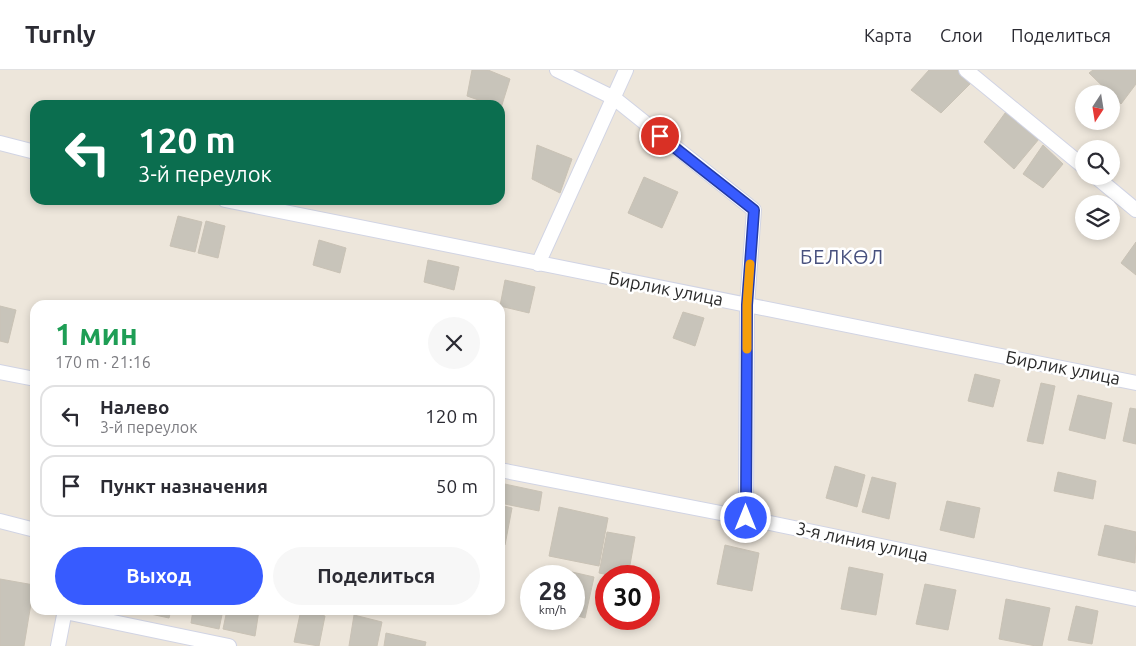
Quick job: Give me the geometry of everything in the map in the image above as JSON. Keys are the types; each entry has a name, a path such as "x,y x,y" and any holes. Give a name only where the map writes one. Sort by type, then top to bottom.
{"street":[{"path":"557,70 614,98 754,210 747,305 746,518"},
{"path":"538,264 626,70"},
{"path":"966,70 1075,160"},
{"path":"0,143 30,151"},
{"path":"1106,185 1136,210"},
{"name":"Бирлик улица","path":"249,205 1136,383"},
{"path":"0,372 30,378"},
{"name":"3-я линия улица","path":"505,471 746,518 1136,599"},
{"path":"0,521 30,529"},
{"path":"58,646 64,615"},
{"path":"84,615 229,646"}],"building":[{"path":"472,70 488,70 510,79 503,100 479,100 467,96"},
{"path":"929,70 961,70 974,80 941,113 911,90"},
{"path":"1093,70 1136,70 1136,84 1121,104 1120,85 1101,85 1089,73"},
{"path":"1008,109 1039,139 1014,169 984,142"},
{"path":"537,145 572,159 560,193 532,179"},
{"path":"1043,145 1063,164 1043,188 1023,174"},
{"path":"644,177 678,192 662,228 628,213"},
{"path":"178,216 202,222 195,252 170,246"},
{"path":"206,221 225,226 218,258 198,253"},
{"path":"319,240 346,248 340,273 313,265"},
{"path":"1136,242 1136,275 1121,263"},
{"path":"428,260 459,267 454,290 424,282"},
{"path":"505,280 535,287 529,313 505,307 505,300 501,300"},
{"path":"0,306 16,310 8,343 0,341"},
{"path":"683,312 704,318 695,346 673,338"},
{"path":"975,374 1000,380 993,407 968,401"},
{"path":"1041,383 1055,386 1043,444 1027,441"},
{"path":"1078,395 1112,403 1105,439 1069,430"},
{"path":"1130,408 1136,409 1136,444 1123,441"},
{"path":"835,466 865,475 857,507 826,498"},
{"path":"1058,472 1096,481 1093,499 1054,491"},
{"path":"872,477 896,483 889,519 862,512"},
{"path":"505,484 542,492 539,511 505,504"},
{"path":"947,501 980,508 974,538 940,530"},
{"path":"505,506 512,508 505,545"},
{"path":"559,507 608,518 599,565 549,556"},
{"path":"1105,525 1136,532 1135,563 1098,555"},
{"path":"607,532 635,537 630,565 601,565"},
{"path":"725,545 759,553 752,591 717,584"},
{"path":"849,567 883,574 876,615 841,609"},
{"path":"585,575 594,577 585,618"},
{"path":"0,579 30,584 30,609 24,646 0,646"},
{"path":"925,584 956,590 948,630 916,624"},
{"path":"1006,599 1050,608 1042,646 999,639"},
{"path":"1076,606 1098,611 1092,644 1068,640"},
{"path":"155,615 170,615 169,618"},
{"path":"192,615 222,615 219,629 191,623"},
{"path":"226,615 258,615 255,636 223,629"},
{"path":"300,615 325,616 319,646 294,642"},
{"path":"354,615 382,622 377,646 349,646"},
{"path":"386,633 426,642 425,646 384,646"}],"slow traffic":[{"path":"747,349 747,305 750,264"}],"district":[{"name":"БЕЛКӨЛ","path":"842,257"}],"route":[{"path":"660,136 754,210 747,305 746,518"}]}
